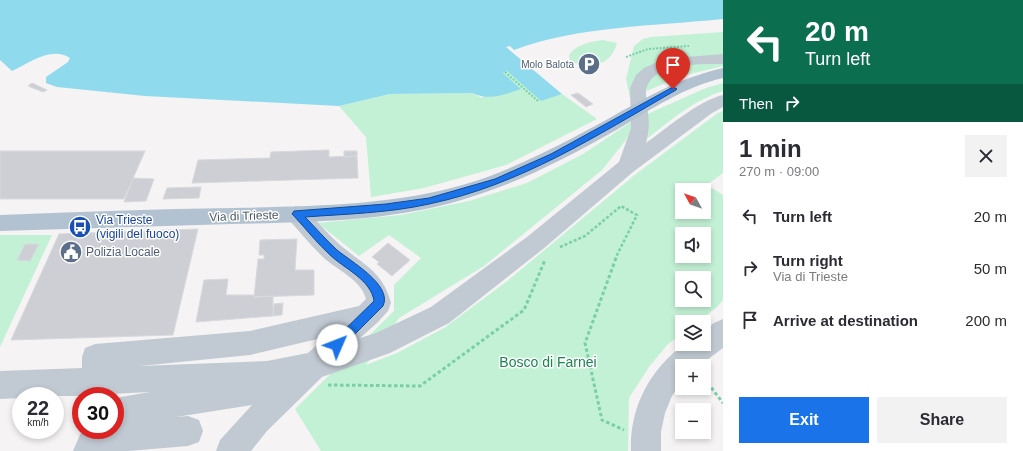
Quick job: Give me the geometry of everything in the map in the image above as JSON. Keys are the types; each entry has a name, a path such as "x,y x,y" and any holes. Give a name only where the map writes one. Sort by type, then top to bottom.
{"main road":[{"name":"Via di Trieste","path":"0,223 297,214 386,207 429,201 498,181 554,156 673,89 695,80 723,73"}],"street":[{"path":"626,167 638,138 641,122 638,88 645,75 661,66 673,63 723,59"},
{"path":"0,385 266,374 322,364 381,344 440,315 535,243 626,167 706,109 723,100"},
{"path":"231,451 257,421 379,303 378,293 368,280 334,252 297,214"},
{"path":"97,387 95,357 250,343 369,314"},
{"path":"645,445 653,404 667,378 689,358 714,341 723,330"},
{"path":"124,411 295,385"},
{"path":"88,451 93,439 188,431"}],"path":[{"path":"505,72 539,102"},
{"path":"554,251 585,236 621,206 637,216 614,262 585,343 602,420 645,445"},
{"path":"295,385 420,386 524,310 547,254"},
{"path":"711,387 723,403"}],"green space":[{"path":"723,32 723,66 682,76 630,98 626,79 634,46 643,39 651,37"},
{"path":"603,40 617,43 610,57 605,61 599,64 585,65 570,61 569,55 576,48 588,43"},
{"path":"507,71 541,100 562,94 597,119 506,165 424,188 371,197 366,137 339,106 390,94 472,93 482,98 502,73"},
{"name":"Bosco di Farnei","path":"723,83 723,91 693,105 648,138 649,122 635,123 625,141 602,170 484,266 399,318 366,365 397,353 444,328 506,282 636,174 718,113 723,111 723,173 710,183 675,183 675,219 711,219 711,188 723,195 723,300 707,315 675,315 675,339 668,344 649,367 629,398 628,451 321,451 295,409 394,311 394,285 421,258 389,235 359,256 318,223 401,215 469,201 527,183 583,154 634,120 706,88"},
{"path":"0,235 52,235 0,347"}],"water":[{"path":"0,0 723,0 723,19 590,31 539,42 514,50 510,46 506,47 562,94 541,101 507,71 503,73 521,89 491,97 485,97 472,93 390,94 339,106 145,96 57,87 46,83 46,77 68,62 70,58 63,55 48,55 33,60 12,71 0,60"}],"building":[{"path":"32,83 47,90 43,92 28,86"},
{"path":"578,93 593,104 586,107 571,95"},
{"path":"329,150 329,157 357,156 358,178 192,183 198,160 270,158 271,152"},
{"path":"0,151 145,151 124,199 0,199"},
{"path":"344,151 357,151 357,156 344,157"},
{"path":"133,178 154,179 146,201 124,202"},
{"path":"201,187 199,198 163,199 167,188"},
{"path":"198,229 173,335 11,340 59,234"},
{"path":"297,239 295,270 314,270 314,295 254,297 258,259 264,259 264,255 259,255 260,240"},
{"path":"388,243 410,260 392,276 377,264 379,262 372,257"},
{"path":"25,244 39,244 30,261 17,260"},
{"path":"228,279 226,295 254,295 254,297 273,296 273,316 196,322 204,280"},
{"path":"283,303 282,315 273,316 274,304"}],"place":[{"name":"Molo Balota","path":"589,64"},
{"name":"Via Trieste (vigili del fuoco)","path":"80,227"},
{"name":"Polizia Locale","path":"71,252"}],"route":[{"path":"337,345 379,303 378,293 368,280 334,252 297,214 386,207 429,201 465,192 498,181 554,156 673,89"}]}
